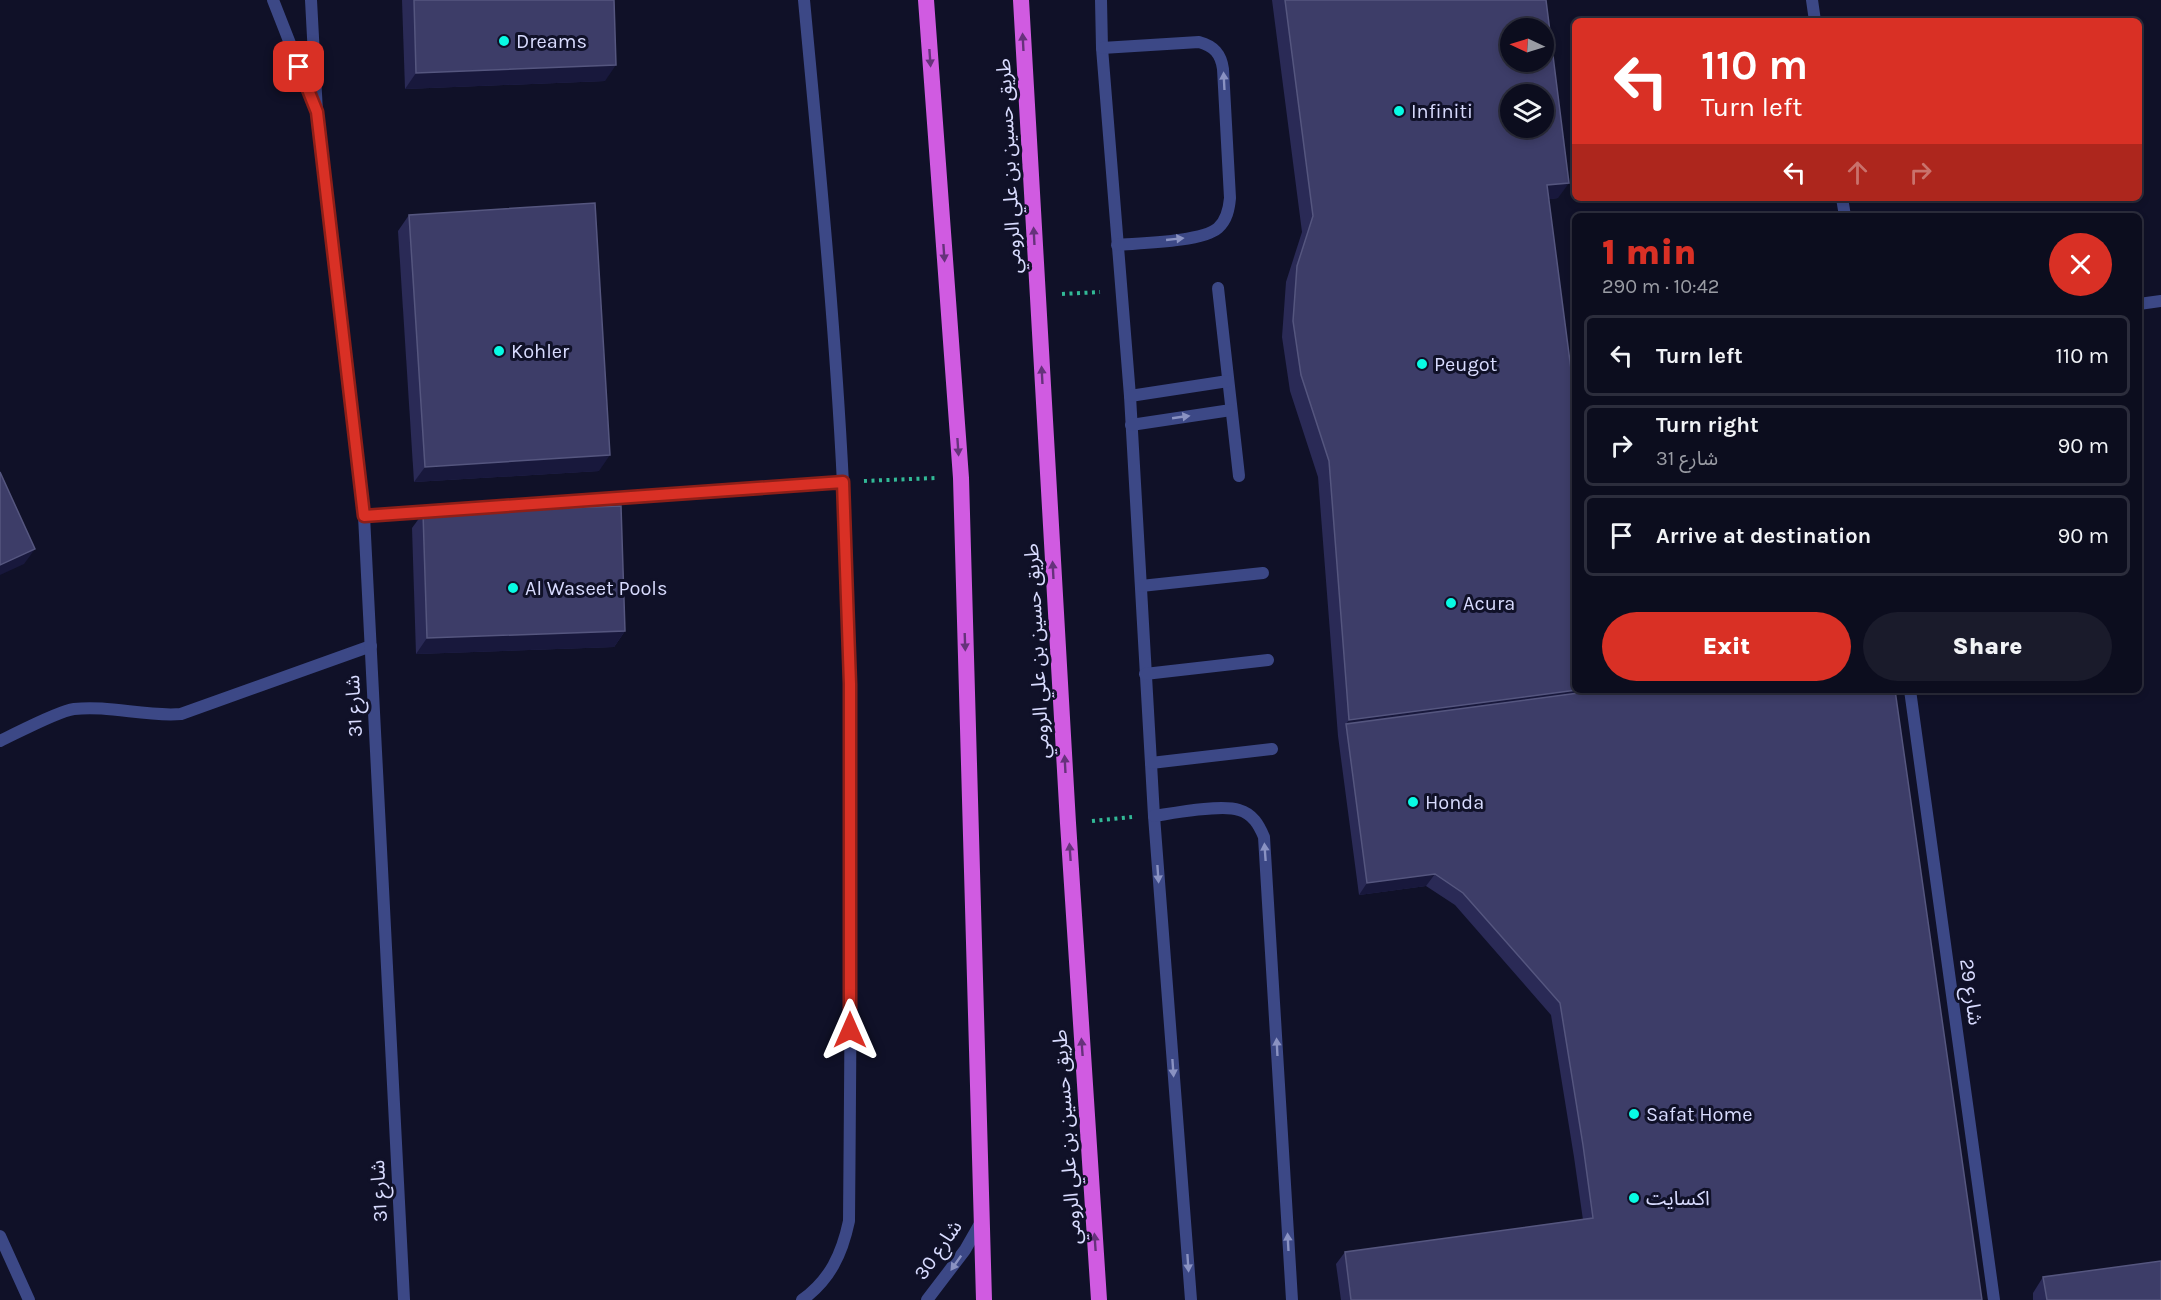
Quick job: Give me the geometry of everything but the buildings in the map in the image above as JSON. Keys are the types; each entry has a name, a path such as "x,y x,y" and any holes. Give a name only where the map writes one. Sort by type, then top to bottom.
{"highway":[{"path":"926,0 961,478 984,1300"},
{"name":"طريق حسين بن علي الرومي","path":"1021,0 1068,823 1099,1300"}],"street":[{"name":"شارع 31","path":"273,0 317,112"},
{"name":"شارع 31","path":"311,0 317,112 364,516 404,1300"},
{"path":"802,1300 815,1291 828,1276 845,1241 849,1221 852,886 850,684 843,482 831,295 804,0"},
{"path":"1101,0 1102,48 1130,396 1154,816 1191,1300"},
{"path":"1812,0 1815,18"},
{"path":"1102,48 1199,42 1216,51 1222,60 1223,69 1230,198 1225,219 1219,227 1200,237 1117,245"},
{"path":"1218,288 1239,476"},
{"path":"2142,304 2161,301"},
{"path":"1130,396 1228,381"},
{"path":"1131,425 1231,410"},
{"path":"364,516 843,482"},
{"path":"1141,586 1263,573"},
{"path":"0,741 71,709 105,708 161,716 181,714 371,646"},
{"path":"1145,674 1268,660"},
{"name":"شارع 29","path":"1910,693 1994,1300"},
{"path":"1151,763 1272,749"},
{"path":"1154,816 1227,808 1239,810 1255,820 1264,837 1292,1300"},
{"name":"شارع 30","path":"927,1300 965,1251 981,1222"},
{"path":"0,1236 28,1300"}],"path":[{"path":"1038,295 1121,291"},
{"path":"843,482 961,478"},
{"path":"1068,823 1154,816"}],"place":[{"name":"Dreams","path":"504,41"},
{"name":"Infiniti","path":"1399,111"},
{"name":"Kohler","path":"499,351"},
{"name":"Peugot","path":"1422,364"},
{"name":"Al Waseet Pools","path":"513,588"},
{"name":"Acura","path":"1451,603"},
{"name":"Honda","path":"1413,802"},
{"name":"Safat Home","path":"1634,1114"},
{"name":"اكسايت","path":"1634,1198"}],"route":[{"path":"299,67 317,112 364,516 843,482 850,684 852,886 850,1030"}]}
